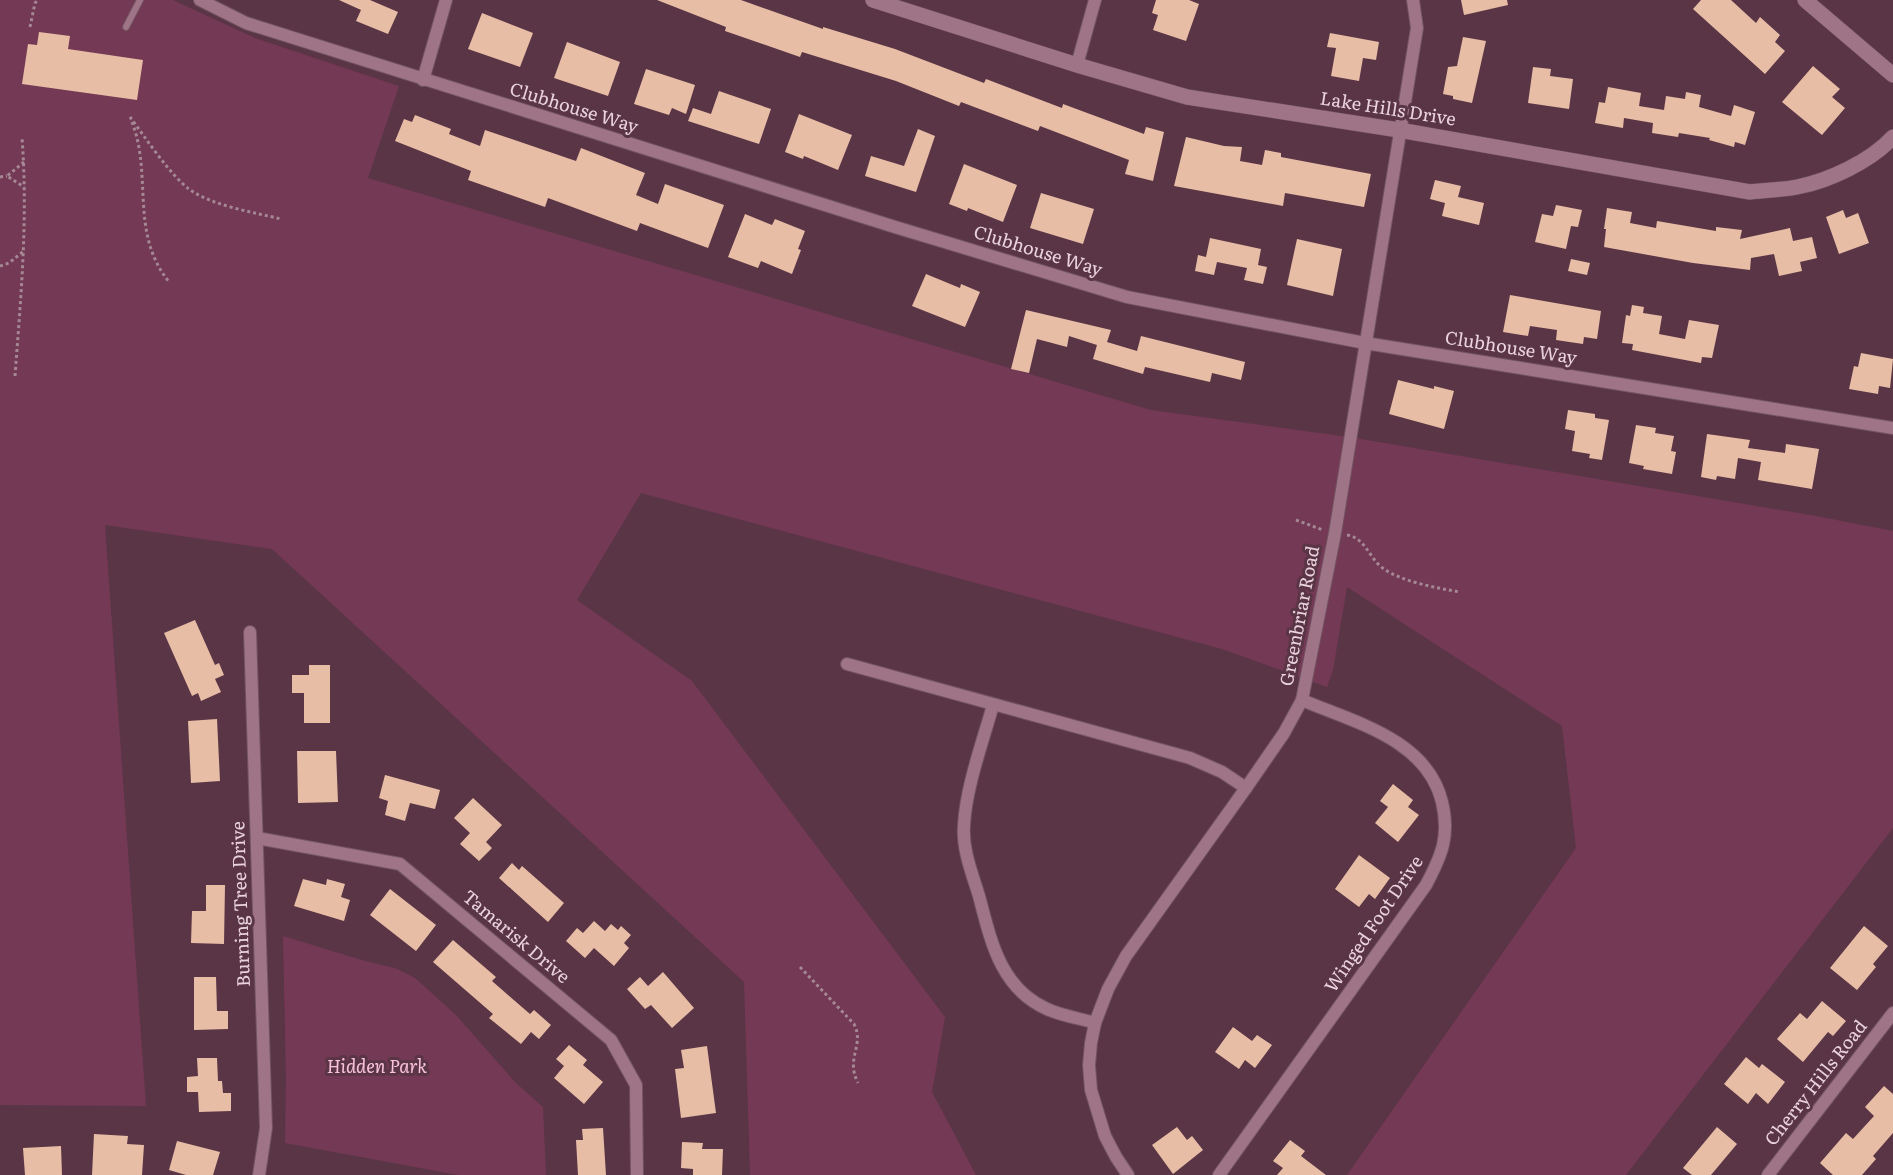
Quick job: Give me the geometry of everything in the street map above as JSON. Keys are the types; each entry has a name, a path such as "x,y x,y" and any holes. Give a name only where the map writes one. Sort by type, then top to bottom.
{"street":[{"name":"Clubhouse Way","path":"200,0 246,23 423,80 1127,297 1365,343 1893,428"},
{"path":"423,80 446,0"},
{"name":"Lake Hills Drive","path":"873,0 1077,65 1187,97 1399,130 1750,192 1799,187 1846,171 1887,144 1893,137"},
{"path":"1077,65 1095,0"},
{"name":"Greenbriar Road","path":"1128,1175 1105,1136 1091,1090 1090,1054 1095,1023 1108,988 1126,956 1284,733 1302,700 1335,533 1417,28 1413,0"},
{"path":"1805,0 1893,75"},
{"name":"Burning Tree Drive","path":"250,632 266,1128 259,1175"},
{"path":"847,664 1190,758 1222,772 1246,788"},
{"name":"Winged Foot Drive","path":"1219,1175 1426,885 1443,852 1446,834 1445,815 1435,780 1413,753 1382,734 1302,700"},
{"path":"993,705 968,798 963,827 966,851 993,947 1003,971 1028,998 1048,1009 1095,1023"},
{"name":"Tamarisk Drive","path":"257,838 400,864 611,1040 636,1085 637,1175"},
{"name":"Cherry Hills Road","path":"1768,1175 1893,1013"}],"lane":[{"path":"126,27 140,0"}],"path":[{"path":"30,27 35,3 38,0"},
{"path":"170,283 159,270 150,249 137,141 130,117 176,176 190,190 216,202 281,219"},
{"path":"15,376 25,250 22,138"},
{"path":"0,177 7,176 24,162"},
{"path":"7,176 25,188"},
{"path":"0,266 9,263 25,250"},
{"path":"1296,520 1358,539 1374,562 1386,571 1438,588 1461,592"},
{"path":"800,967 854,1024 858,1040 852,1066 858,1083"}],"green space":[{"path":"0,0 173,0 255,38 399,86 368,178 1151,410 1349,437 1893,531 1893,828 1626,1175 1347,1175 1576,848 1562,726 1347,587 1333,670 1327,687 1222,649 641,493 577,600 692,681 945,1017 932,1092 976,1175 750,1175 744,982 272,549 105,525 146,1106 0,1105"},
{"name":"Hidden Park","path":"283,936 395,968 415,978 456,1015 515,1082 543,1107 546,1175 458,1175 285,1143"}],"building":[{"path":"339,0 370,0 398,12 388,34 356,21 361,10"},
{"path":"657,0 741,0 823,29 823,27 895,49 984,83 986,79 1062,108 1063,104 1144,134 1146,127 1164,132 1153,181 1125,174 1129,160 1040,126 1038,131 961,102 959,106 896,81 802,52 800,57 725,31 726,27"},
{"path":"1156,0 1189,0 1199,4 1186,41 1153,30 1158,15 1152,13"},
{"path":"1461,0 1507,0 1508,5 1464,15"},
{"path":"1701,0 1731,0 1756,23 1760,17 1780,35 1775,42 1785,51 1765,74 1693,9"},
{"path":"482,13 533,33 520,67 468,49"},
{"path":"39,32 70,36 68,49 143,60 137,100 22,84 28,44 37,45"},
{"path":"1330,33 1379,42 1376,60 1363,58 1359,81 1331,76 1336,48 1327,47"},
{"path":"1463,37 1486,41 1472,103 1453,99 1453,96 1443,94 1448,67 1457,66"},
{"path":"567,42 620,62 608,96 554,78"},
{"path":"1813,66 1840,89 1832,97 1845,108 1822,135 1782,102"},
{"path":"1533,67 1551,69 1550,76 1573,79 1569,109 1528,103"},
{"path":"646,69 695,85 686,114 672,108 669,115 634,104"},
{"path":"1608,87 1641,93 1639,106 1664,110 1666,96 1685,99 1686,92 1701,95 1699,107 1731,116 1734,105 1755,112 1745,145 1735,142 1734,147 1709,140 1710,138 1679,133 1678,137 1652,133 1653,123 1624,118 1623,128 1595,123 1599,102 1605,103"},
{"path":"719,91 771,109 759,144 688,121 693,108 711,114"},
{"path":"799,114 852,135 838,170 804,156 803,159 785,152"},
{"path":"415,115 451,129 449,134 480,146 485,130 576,161 581,148 645,173 636,195 658,204 665,184 724,205 708,248 640,223 637,231 548,198 545,207 468,180 471,171 395,141 404,119 412,122"},
{"path":"918,129 935,136 916,192 865,176 871,156 904,166"},
{"path":"1186,137 1224,146 1242,147 1240,161 1262,165 1265,150 1281,153 1281,157 1371,174 1364,207 1285,193 1283,206 1174,186"},
{"path":"964,164 1017,185 1003,222 968,208 967,211 949,204"},
{"path":"1435,180 1461,186 1458,197 1484,203 1479,225 1442,216 1445,203 1430,199"},
{"path":"1041,193 1094,209 1083,244 1030,228"},
{"path":"1556,205 1582,210 1578,227 1571,226 1566,249 1535,242 1542,214 1553,216"},
{"path":"1607,208 1632,212 1630,223 1656,228 1657,221 1716,231 1716,227 1742,230 1740,239 1790,228 1793,241 1812,237 1817,258 1800,262 1802,271 1779,276 1774,254 1751,258 1750,270 1693,263 1604,247"},
{"path":"1843,210 1846,218 1858,213 1869,243 1839,254 1826,217"},
{"path":"745,214 772,225 775,219 805,231 792,274 761,261 758,268 728,257"},
{"path":"1210,238 1261,249 1258,265 1267,267 1263,284 1244,280 1247,268 1217,262 1214,275 1195,271 1198,255 1206,257"},
{"path":"1297,239 1342,249 1333,296 1287,285"},
{"path":"1571,259 1590,263 1587,275 1568,271"},
{"path":"926,274 960,288 961,284 980,292 965,327 912,306"},
{"path":"1510,295 1601,311 1597,339 1584,337 1583,344 1556,340 1557,330 1530,326 1528,336 1503,332"},
{"path":"1632,305 1644,307 1643,313 1662,316 1659,334 1685,339 1689,320 1719,325 1712,358 1702,357 1701,363 1632,350 1633,344 1622,343 1626,315 1630,316"},
{"path":"1026,310 1111,330 1107,342 1137,351 1141,336 1245,362 1241,380 1212,373 1210,382 1145,367 1143,374 1093,359 1097,345 1069,336 1067,347 1037,339 1029,373 1011,369"},
{"path":"1861,353 1893,359 1890,388 1879,386 1878,394 1849,389 1854,366 1858,367"},
{"path":"1398,380 1434,389 1434,386 1454,391 1444,429 1389,414"},
{"path":"1568,410 1595,414 1595,418 1609,420 1602,460 1589,458 1590,454 1572,451 1575,431 1565,429"},
{"path":"1636,425 1656,428 1655,433 1674,436 1671,451 1676,452 1672,474 1643,469 1644,466 1629,463"},
{"path":"1707,434 1750,440 1748,448 1785,453 1786,444 1819,449 1812,489 1758,480 1761,462 1738,458 1735,479 1717,476 1716,480 1701,477"},
{"path":"195,620 215,665 219,663 224,675 215,679 221,692 201,701 198,693 192,696 164,633"},
{"path":"309,665 330,665 330,723 304,723 304,693 292,693 292,675 309,675"},
{"path":"217,719 220,781 191,783 188,721"},
{"path":"297,751 336,751 338,802 298,803"},
{"path":"385,775 440,790 435,809 410,803 405,821 385,815 388,801 379,798"},
{"path":"1393,784 1413,800 1408,807 1419,815 1398,842 1375,823 1388,807 1380,801"},
{"path":"473,798 502,825 486,842 492,848 479,861 460,844 470,833 454,818"},
{"path":"1359,855 1390,878 1375,899 1369,894 1359,907 1335,889"},
{"path":"512,863 519,870 522,866 564,903 548,922 499,878"},
{"path":"303,879 326,885 327,879 345,884 341,897 350,900 344,921 294,906"},
{"path":"206,885 225,885 224,944 191,943 192,911 206,911"},
{"path":"390,889 436,925 416,951 370,915"},
{"path":"594,921 605,931 611,924 618,930 621,926 631,935 624,943 629,948 614,966 594,948 585,958 566,941 577,928 583,933"},
{"path":"1864,926 1888,946 1873,964 1876,967 1857,990 1830,968"},
{"path":"453,940 496,977 492,981 530,1014 534,1010 551,1025 539,1039 531,1032 521,1044 489,1018 493,1014 433,962"},
{"path":"663,972 694,1008 672,1028 651,1005 645,1009 627,989 640,977 648,986"},
{"path":"194,977 216,977 217,1011 228,1011 228,1029 194,1030"},
{"path":"1822,1001 1846,1021 1833,1036 1828,1032 1803,1062 1777,1039 1800,1013 1807,1019"},
{"path":"1233,1027 1252,1041 1257,1035 1272,1045 1255,1068 1245,1060 1239,1069 1215,1052"},
{"path":"569,1045 587,1060 583,1065 603,1082 584,1104 554,1078 564,1066 556,1059"},
{"path":"707,1046 716,1113 681,1118 675,1069 684,1068 681,1050"},
{"path":"1746,1057 1759,1068 1762,1064 1785,1082 1768,1104 1756,1093 1748,1104 1724,1084"},
{"path":"197,1058 217,1058 218,1081 222,1081 223,1093 231,1093 231,1111 199,1112 198,1092 187,1092 187,1077 198,1076"},
{"path":"1884,1086 1893,1094 1893,1133 1873,1156 1876,1159 1862,1175 1833,1175 1820,1163 1846,1133 1853,1139 1874,1116 1865,1107"},
{"path":"1177,1127 1187,1140 1192,1136 1203,1150 1173,1174 1152,1145"},
{"path":"1717,1127 1737,1144 1711,1175 1692,1175 1683,1168"},
{"path":"603,1128 606,1175 578,1175 576,1140 583,1140 582,1129"},
{"path":"94,1134 128,1136 127,1144 144,1145 142,1175 92,1175"},
{"path":"1290,1140 1305,1151 1301,1156 1326,1175 1277,1175 1283,1168 1273,1161"},
{"path":"177,1141 220,1152 213,1175 186,1175 169,1170"},
{"path":"682,1142 703,1143 702,1149 723,1149 722,1175 693,1175 693,1169 681,1168"},
{"path":"61,1146 62,1175 25,1175 23,1148"}]}
